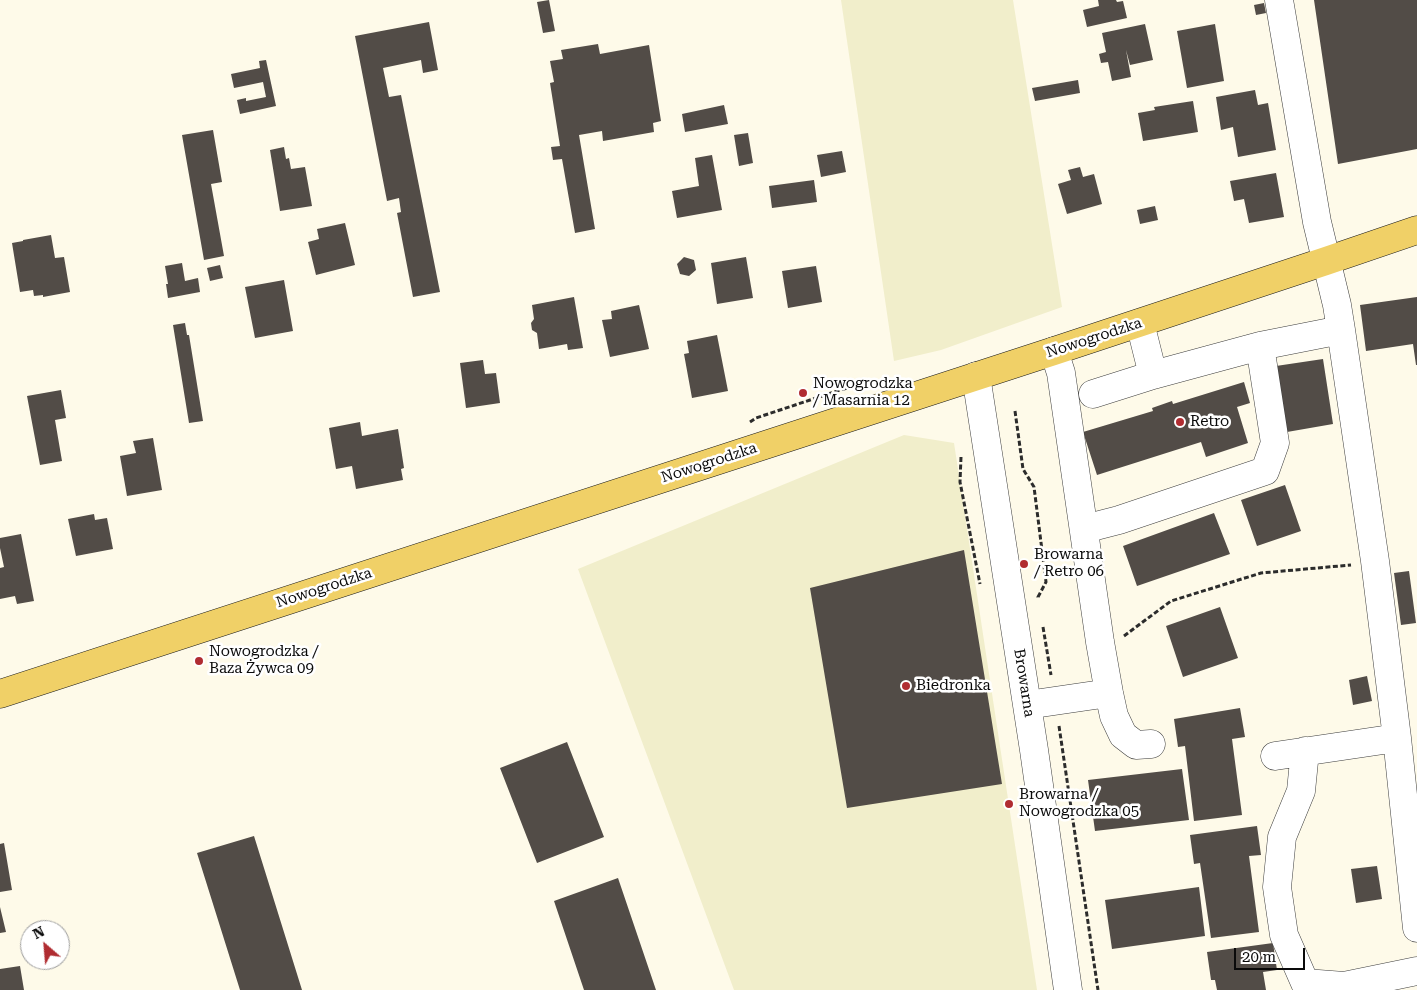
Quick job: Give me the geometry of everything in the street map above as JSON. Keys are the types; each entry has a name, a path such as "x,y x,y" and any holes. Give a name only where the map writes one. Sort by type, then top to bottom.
{"main road":[{"name":"Nowogrodzka","path":"0,694 1140,323 1417,230"}],"street":[{"path":"1279,0 1317,222 1341,330 1375,561 1397,738 1408,766 1417,928"},
{"path":"1140,323 1153,375"},
{"path":"1093,394 1153,375 1260,346 1341,330"},
{"path":"1084,529 1119,520 1265,471 1275,443 1260,346"},
{"path":"1054,351 1061,373 1100,642 1114,716 1123,735 1136,745 1151,744"},
{"name":"Browarna","path":"976,376 1027,705 1068,990"},
{"path":"1027,705 1109,693"},
{"path":"1275,756 1397,738"},
{"path":"1304,751 1300,791 1282,837 1277,887 1284,934 1306,983 1344,986 1417,971"}],"path":[{"path":"1100,642 1118,641 1171,601 1261,572 1375,561"}],"shaded area":[{"path":"841,0 1013,0 1062,307 941,350 894,361"},
{"path":"904,435 954,443 1037,990 734,990 578,569"}],"building":[{"path":"549,0 555,31 543,33 537,2"},
{"path":"1098,0 1123,1 1127,18 1087,27 1083,10 1099,6"},
{"path":"1314,0 1417,0 1417,149 1338,164"},
{"path":"1264,3 1266,13 1256,15 1254,5"},
{"path":"429,22 438,70 423,73 421,60 383,68 389,97 401,95 440,292 413,297 397,213 401,212 399,198 387,201 355,36"},
{"path":"1145,24 1153,60 1130,65 1126,50 1131,77 1112,81 1108,62 1101,63 1099,54 1106,52 1102,33"},
{"path":"1215,24 1224,81 1187,88 1177,31"},
{"path":"598,44 600,54 649,45 661,121 653,123 654,132 603,141 602,131 579,135 595,229 575,233 562,159 553,160 551,147 560,146 550,83 554,82 550,61 563,59 561,50"},
{"path":"266,60 276,106 240,114 237,100 246,98 246,101 266,97 263,82 234,88 231,74 260,68 259,61"},
{"path":"1078,80 1080,93 1035,101 1032,88"},
{"path":"1255,90 1258,105 1268,103 1276,150 1238,157 1233,127 1221,130 1216,97"},
{"path":"1193,101 1198,132 1143,141 1138,113 1155,110 1154,107"},
{"path":"724,105 728,124 685,132 682,114"},
{"path":"213,130 222,182 211,184 224,256 204,260 182,135"},
{"path":"748,133 753,163 739,166 734,135"},
{"path":"284,147 286,159 289,158 291,169 305,167 312,206 280,211 270,150"},
{"path":"842,151 846,172 821,177 817,155"},
{"path":"712,155 722,210 677,218 672,191 699,186 695,158"},
{"path":"1080,167 1083,177 1094,174 1102,204 1067,214 1058,184 1071,180 1068,170"},
{"path":"1276,173 1284,217 1249,223 1244,199 1234,201 1230,181"},
{"path":"814,180 817,202 772,208 769,186"},
{"path":"1155,206 1158,220 1140,224 1137,210"},
{"path":"345,223 355,265 316,275 308,242 319,239 317,229"},
{"path":"51,235 55,258 64,257 70,292 43,297 43,295 34,296 33,290 20,292 12,243"},
{"path":"684,257 694,260 696,270 689,276 680,274 677,264"},
{"path":"746,257 753,298 717,304 711,263"},
{"path":"182,263 185,281 198,278 200,292 168,298 165,266"},
{"path":"220,265 223,278 210,281 207,268"},
{"path":"816,266 822,302 788,308 782,271"},
{"path":"284,280 293,331 255,338 245,287"},
{"path":"574,297 583,348 568,350 567,344 539,349 537,333 532,330 531,323 534,319 532,305"},
{"path":"1417,297 1417,365 1413,344 1366,351 1360,305"},
{"path":"639,305 649,349 610,357 602,320 612,319 611,311"},
{"path":"185,323 187,335 189,335 203,421 189,423 173,325"},
{"path":"717,335 728,391 692,398 684,354 689,353 687,341"},
{"path":"1323,359 1333,424 1287,432 1276,366"},
{"path":"483,360 485,374 496,373 500,403 466,408 460,363"},
{"name":"Retro","path":"1244,382 1250,403 1237,407 1248,443 1206,457 1201,442 1097,475 1083,432 1153,411 1152,408 1172,401 1173,404"},
{"path":"61,390 66,418 55,420 62,461 40,465 27,396"},
{"path":"360,422 362,436 398,429 404,468 401,469 403,480 356,489 352,466 336,469 329,428"},
{"path":"153,438 162,490 127,496 120,456 136,453 133,441"},
{"path":"1285,485 1301,531 1257,546 1241,500"},
{"path":"1214,513 1230,554 1137,586 1123,546"},
{"path":"94,514 95,520 107,518 113,549 76,556 68,519"},
{"path":"21,534 34,601 17,604 15,596 0,599 0,568 4,567 0,538"},
{"name":"Biedronka","path":"964,550 1002,784 847,808 810,588"},
{"path":"1409,571 1416,623 1401,625 1394,573"},
{"path":"1220,607 1238,658 1183,677 1166,626"},
{"path":"1367,676 1372,701 1353,705 1349,680"},
{"path":"1240,708 1245,737 1232,739 1242,815 1194,821 1185,746 1178,747 1174,719"},
{"path":"567,742 604,837 537,863 500,768"},
{"path":"1182,769 1189,820 1095,831 1088,780"},
{"path":"1257,826 1261,855 1249,856 1259,932 1211,938 1200,863 1194,864 1190,835"},
{"path":"254,836 302,990 240,990 197,853"},
{"path":"4,843 12,890 0,892 0,844"},
{"path":"1377,866 1382,899 1356,903 1351,869"},
{"path":"618,878 656,990 584,990 554,901"},
{"path":"1199,887 1205,936 1112,949 1105,900"},
{"path":"0,907 6,932 0,933"},
{"path":"1273,943 1277,970 1263,972 1266,990 1217,990 1215,980 1211,980 1207,952"},
{"path":"20,966 24,990 0,990 0,969"}],"place":[{"name":"Nowogrodzka / Masarnia 12","path":"803,393"},
{"name":"Retro","path":"1180,422"},
{"name":"Browarna / Retro 06","path":"1024,564"},
{"name":"Nowogrodzka / Baza Żywca 09","path":"199,661"},
{"name":"Biedronka","path":"906,686"},
{"name":"Browarna / Nowogrodzka 05","path":"1009,804"}]}
